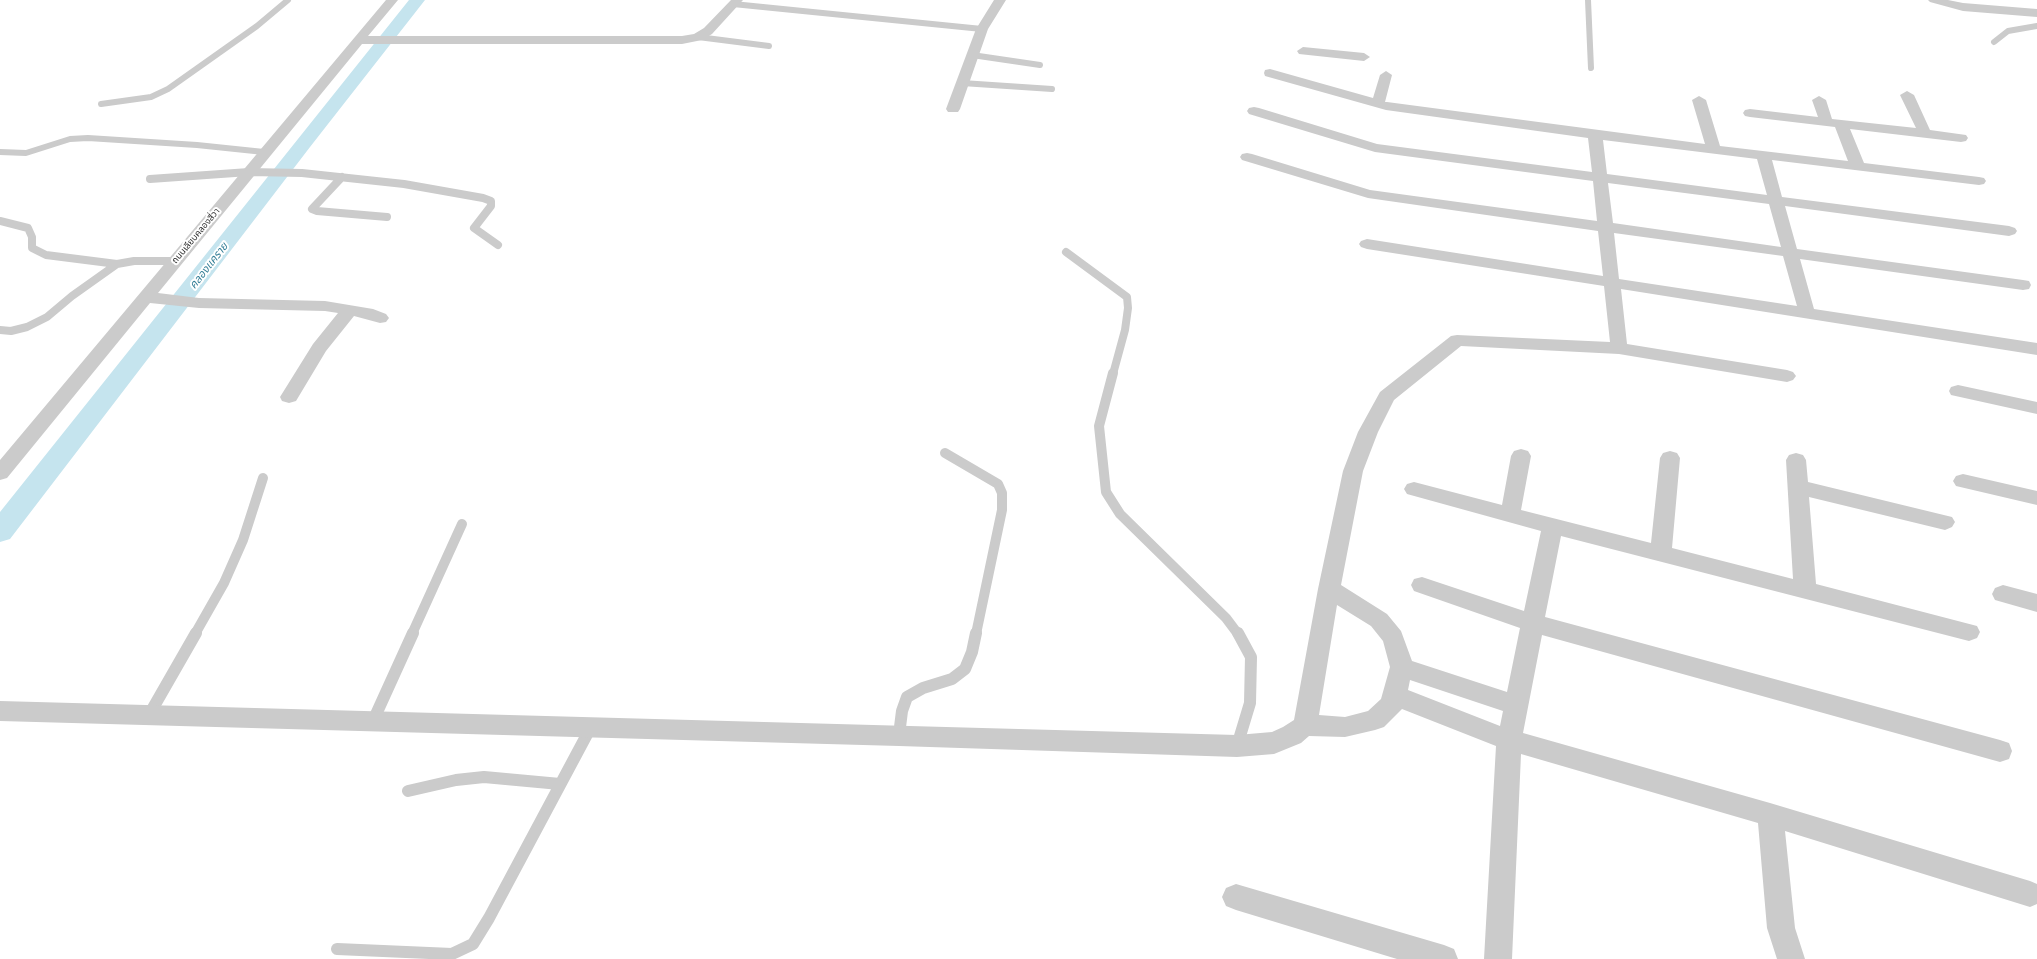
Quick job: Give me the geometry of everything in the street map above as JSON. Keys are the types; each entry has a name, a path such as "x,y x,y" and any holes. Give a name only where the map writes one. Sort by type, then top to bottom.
{"street":[{"name":"ถนนเลียบคลองสี่วา","path":"0,473 264,152 392,0"},
{"path":"953,110 982,29 1000,0"},
{"path":"1934,0 1963,7 2037,13"},
{"path":"359,40 682,40 698,37 708,31 735,2"},
{"path":"1299,81 1306,36"},
{"path":"1303,51 1364,57"},
{"path":"1270,73 1378,104 1595,135 1979,181"},
{"path":"1378,104 1386,75"},
{"path":"1907,95 1925,134"},
{"path":"1699,100 1714,149"},
{"path":"1819,100 1826,122"},
{"path":"1254,111 1374,148 1600,179 2009,231"},
{"path":"1750,113 1961,138"},
{"path":"1841,124 1858,166"},
{"path":"1595,135 1619,348"},
{"path":"1763,156 1807,313"},
{"path":"1248,157 1368,194 2023,285"},
{"path":"1367,244 2037,349"},
{"path":"145,297 198,302 325,306 367,313 380,318"},
{"path":"289,397 319,348 350,310"},
{"path":"1305,725 1329,589 1353,471 1368,432 1387,396 1457,340 1619,348 1787,376"},
{"path":"1958,390 2037,408"},
{"path":"1510,515 1521,456"},
{"path":"1661,554 1670,458"},
{"path":"1796,460 1805,590"},
{"path":"1963,481 2037,498"},
{"path":"1798,487 1945,522"},
{"path":"1414,489 1552,526 1969,632"},
{"path":"1498,959 1509,740 1514,704 1552,526"},
{"path":"1422,585 1532,623 2000,751"},
{"path":"0,711 899,735 1237,746 1274,743 1292,735 1305,725 1345,727 1375,720 1392,704 1395,696 1402,667 1393,637 1379,620 1329,589"},
{"path":"2004,594 2037,604"},
{"path":"1402,667 1514,704"},
{"path":"1395,696 1509,740 1770,815 2030,894"},
{"path":"1770,815 1781,928 1791,959"},
{"path":"1236,897 1444,959"}],"lane":[{"path":"101,104 140,99 168,90 257,26 288,0"},
{"path":"1588,0 1591,68"},
{"path":"735,2 982,29"},
{"path":"1994,42 2008,31 2024,27 2037,26"},
{"path":"698,37 769,46"},
{"path":"972,55 1040,65"},
{"path":"962,83 1052,89"},
{"path":"0,152 26,153 70,139 88,138 197,145 264,152"},
{"path":"150,178 249,172 342,177 404,184 491,201 492,206 474,228 498,245"},
{"path":"342,177 312,209 387,217"},
{"path":"0,221 28,228 32,237 32,248 46,255 117,264 134,260 174,261"},
{"path":"1066,252 1126,297 1128,308 1125,330 1099,426 1106,492 1120,514 1226,618 1240,636 1251,657 1250,703 1237,746"},
{"path":"0,330 11,331 27,327 47,317 72,296 117,264"},
{"path":"899,735 902,711 907,697 923,688 952,679 965,669 972,652 1002,510 1002,493 998,484 945,454"},
{"path":"149,715 224,583 243,540 263,478"},
{"path":"372,721 462,524"},
{"path":"337,949 452,954 473,944 489,918 591,727"},
{"path":"408,791 456,780 484,777 560,784"}],"waterway":[{"name":"คลองเเคราย","path":"0,532 303,143 417,0"}]}
